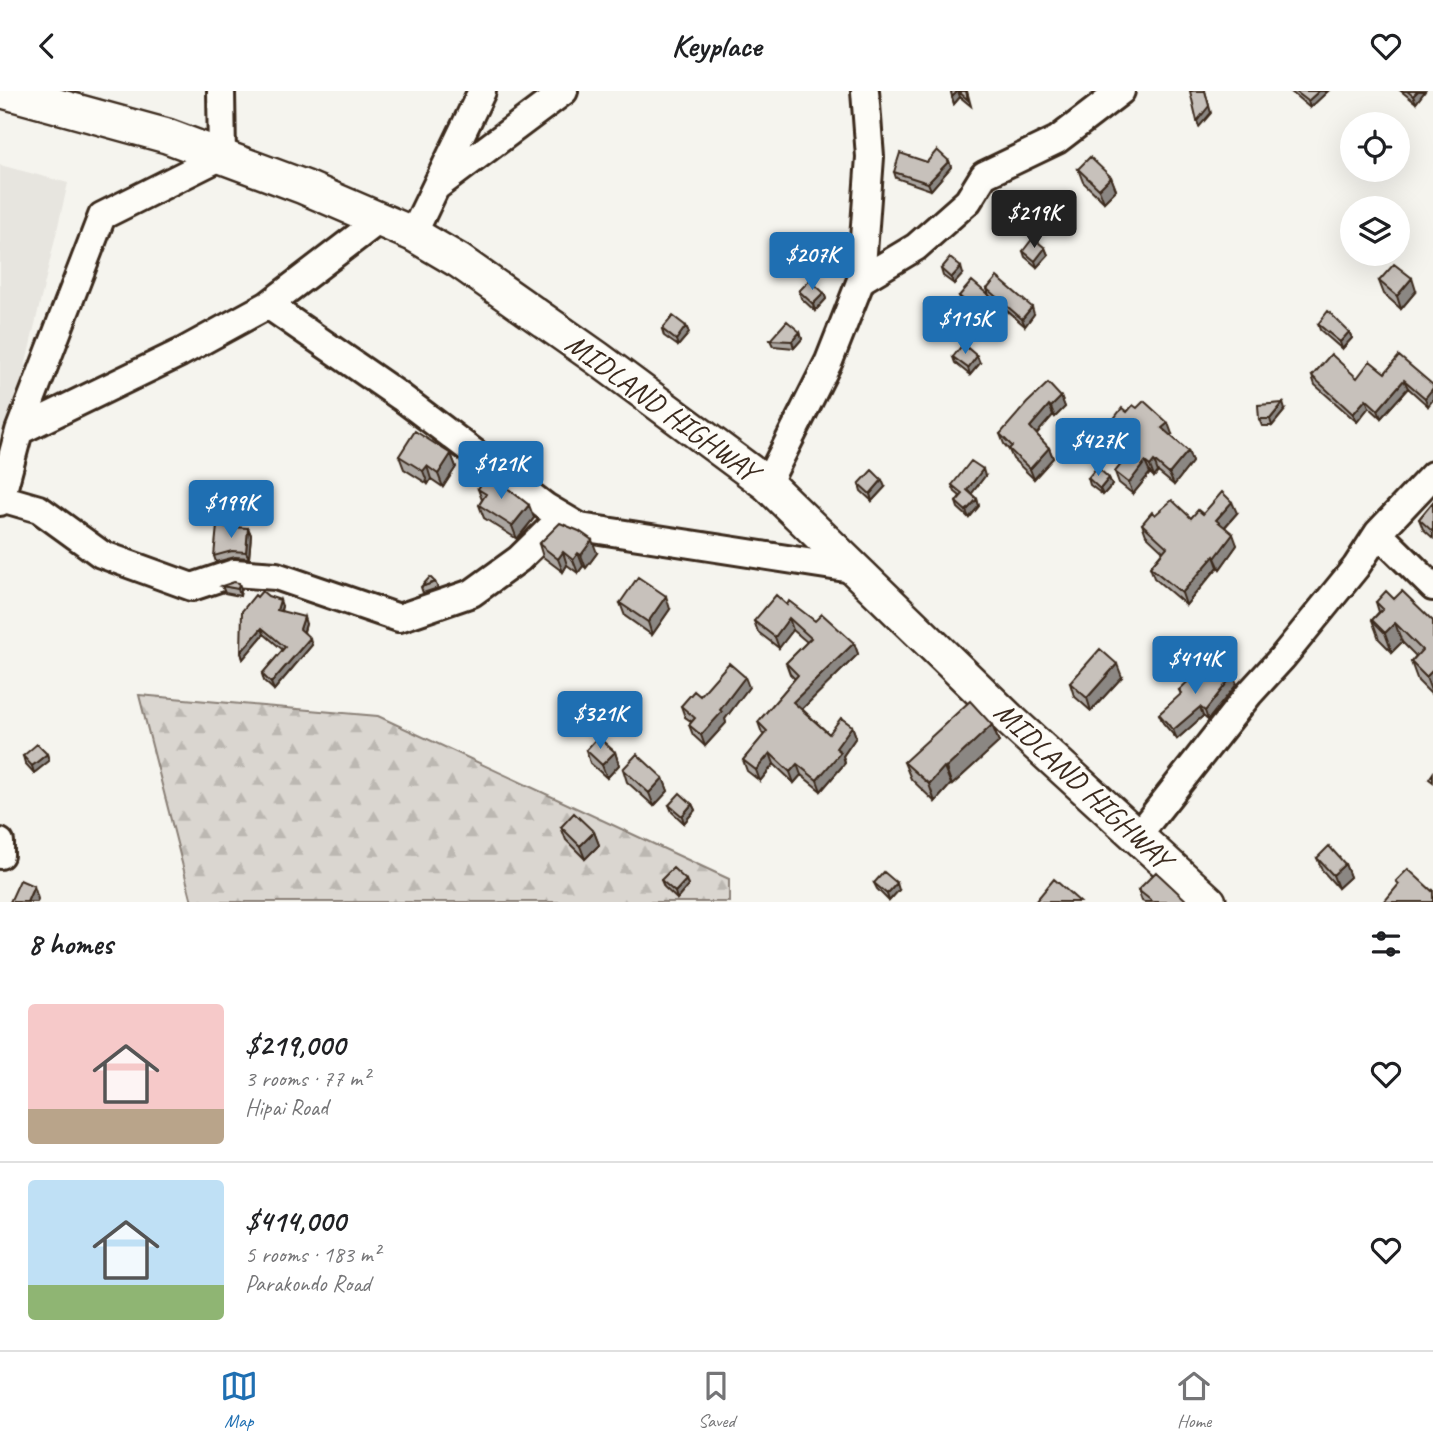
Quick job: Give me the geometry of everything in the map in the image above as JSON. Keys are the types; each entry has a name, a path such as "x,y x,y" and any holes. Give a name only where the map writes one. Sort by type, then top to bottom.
{"main road":[{"name":"MIDLAND HIGHWAY","path":"3,91 167,136 222,156 304,187 413,234 459,261 597,358 767,484 999,709 1209,902"}],"street":[{"path":"221,91 222,156 102,216 19,431 0,500 39,509 101,554 192,587 234,573 276,576 399,618 472,593 519,559 562,517"},
{"path":"413,234 482,91"},
{"path":"436,187 564,91"},
{"path":"767,484 829,361 861,280 870,157 865,91"},
{"path":"861,280 916,247 968,201 984,175 1057,140 1121,91"},
{"path":"19,431 180,353 268,305 379,220"},
{"path":"268,305 401,397 546,507 580,527 852,569"},
{"path":"1138,835 1249,694 1356,567 1378,533 1433,475"},
{"path":"1378,533 1433,587"},
{"path":"0,842 0,855"}],"shaded area":[{"path":"0,165 68,183 0,474"}],"green space":[{"path":"139,695 378,716 729,879 729,902 192,902"}],"building":[{"path":"958,91 966,91 968,100"},
{"path":"1190,91 1205,91 1209,106 1197,121"},
{"path":"1295,91 1319,91 1308,101"},
{"path":"937,150 949,161 928,183 894,172 900,153 927,162"},
{"path":"1090,157 1111,177 1099,189 1078,169"},
{"path":"1033,238 1045,248 1035,261 1023,251"},
{"path":"950,258 961,267 951,278 941,269"},
{"path":"1392,266 1397,266 1412,278 1397,296 1379,281"},
{"path":"997,277 1032,307 1022,319 987,289"},
{"path":"810,280 824,293 813,304 799,291"},
{"path":"972,281 993,299 981,314 959,296"},
{"path":"1328,311 1349,332 1340,342 1318,324"},
{"path":"673,316 686,326 676,340 662,329"},
{"path":"787,321 800,332 792,341 770,340"},
{"path":"963,344 977,356 968,368 953,357"},
{"path":"1331,354 1357,378 1370,361 1385,373 1399,356 1433,385 1433,388 1425,398 1404,380 1378,410 1366,399 1353,414 1312,376"},
{"path":"1048,383 1061,397 1051,407 1049,405 1030,427 1049,448 1030,469 1009,449 1012,446 1000,434"},
{"path":"1144,401 1168,423 1162,428 1188,451 1169,474 1154,461 1150,466 1145,462 1129,483 1115,472 1131,449 1106,429 1122,408 1127,412 1133,405 1137,408"},
{"path":"1283,403 1270,419 1259,419 1258,405"},
{"path":"415,431 451,454 438,474 427,466 423,471 399,456"},
{"path":"971,461 983,469 967,490 977,499 966,511 956,502 963,494 952,485"},
{"path":"1097,467 1109,478 1100,489 1088,478"},
{"path":"872,470 882,480 870,494 859,484"},
{"path":"488,473 529,505 512,526 479,505 486,494 478,489"},
{"path":"1222,492 1232,502 1216,520 1233,534 1182,593 1150,567 1167,547 1142,524 1152,512 1155,515 1172,500 1191,518 1198,510 1203,514"},
{"path":"1433,502 1433,532 1419,519"},
{"path":"560,523 592,540 581,555 578,553 573,560 563,552 558,559 539,544"},
{"path":"217,526 248,528 246,552 232,551 214,556"},
{"path":"430,577 435,582 421,587"},
{"path":"638,577 666,596 648,622 620,603"},
{"path":"239,583 238,589 222,586"},
{"path":"262,591 280,600 277,610 304,617 300,629 310,638 271,683 262,674 285,647 262,628 241,652 242,611 255,595 257,597"},
{"path":"1386,591 1394,599 1402,591 1433,621 1433,670 1426,677 1411,662 1422,650 1395,623 1385,633 1372,620 1383,609 1376,602"},
{"path":"776,595 787,605 789,601 815,621 822,614 854,643 793,702 829,734 841,718 852,726 836,748 841,752 817,780 797,764 790,772 770,753 756,770 743,760 767,731 758,722 798,675 786,663 811,638 789,618 775,637 754,621"},
{"path":"1100,649 1117,664 1087,698 1070,683"},
{"path":"729,663 745,677 720,710 722,712 701,735 689,725 695,718 681,706 694,691 700,696"},
{"path":"1204,666 1217,678 1226,668 1233,675 1205,711 1200,707 1173,730 1159,714 1182,693 1179,690"},
{"path":"970,701 992,725 944,767 929,784 904,762"},
{"path":"598,737 615,752 602,765 586,750"},
{"path":"37,744 47,754 32,766 23,756"},
{"path":"637,754 663,778 649,793 623,769"},
{"path":"680,793 692,804 682,816 669,805"},
{"path":"574,813 594,832 580,846 561,827"},
{"path":"1329,846 1345,864 1333,875 1317,858"},
{"path":"673,868 686,880 675,892 661,880"},
{"path":"1408,869 1432,891 1433,889 1433,902 1384,902 1399,884 1396,881"},
{"path":"884,872 897,883 887,894 874,883"},
{"path":"1156,872 1188,902 1153,902 1138,890"},
{"path":"1054,879 1080,902 1035,902"},
{"path":"20,880 34,886 27,902 10,902"}]}
